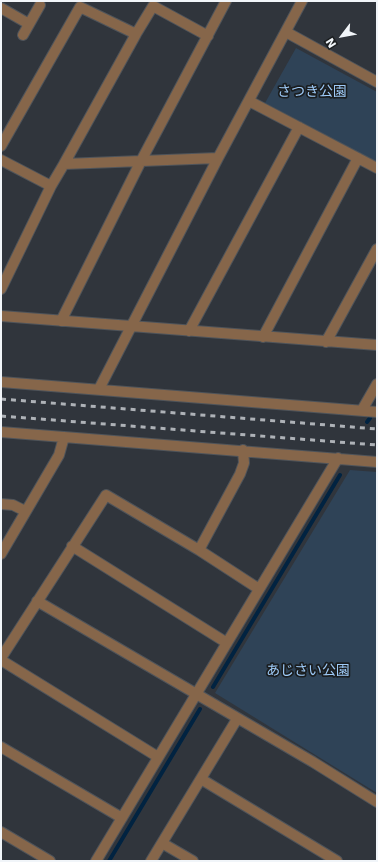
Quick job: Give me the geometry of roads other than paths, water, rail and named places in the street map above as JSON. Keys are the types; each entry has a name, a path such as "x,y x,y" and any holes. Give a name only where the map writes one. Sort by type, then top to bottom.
{"street":[{"path":"62,321 140,161 226,1"},
{"path":"98,389 218,158 302,1"},
{"path":"23,35 40,5"},
{"path":"1,289 51,186 153,6 208,36"},
{"path":"1,146 80,7 136,34"},
{"path":"1,8 29,24"},
{"path":"286,32 377,82"},
{"path":"249,101 377,168"},
{"path":"189,331 299,127"},
{"path":"64,164 218,158"},
{"path":"263,337 358,158"},
{"path":"1,160 51,186"},
{"path":"326,342 377,249"},
{"path":"1,316 377,345"},
{"path":"1,382 377,412"},
{"path":"362,410 377,384"},
{"path":"1,432 243,450 377,462"},
{"path":"1,554 59,455 64,437"},
{"path":"199,550 240,474 244,463 243,450"},
{"path":"96,861 338,458"},
{"path":"158,757 1,659 106,495 199,550 259,589"},
{"path":"1,504 13,505 26,511"},
{"path":"72,546 227,643"},
{"path":"37,601 313,762 377,802"},
{"path":"151,861 237,719"},
{"path":"1,746 122,818"},
{"path":"201,779 338,861"},
{"path":"1,832 50,861"},
{"path":"162,843 193,861"}],"waterway":[{"path":"367,422 370,418"},
{"path":"213,687 340,475"},
{"path":"109,861 200,709"}],"railway":[{"path":"1,399 377,429"},
{"path":"1,416 377,445"}],"park label":[{"name":"さつき公園","path":"312,92"},
{"name":"あじさい公園","path":"308,671"}]}
